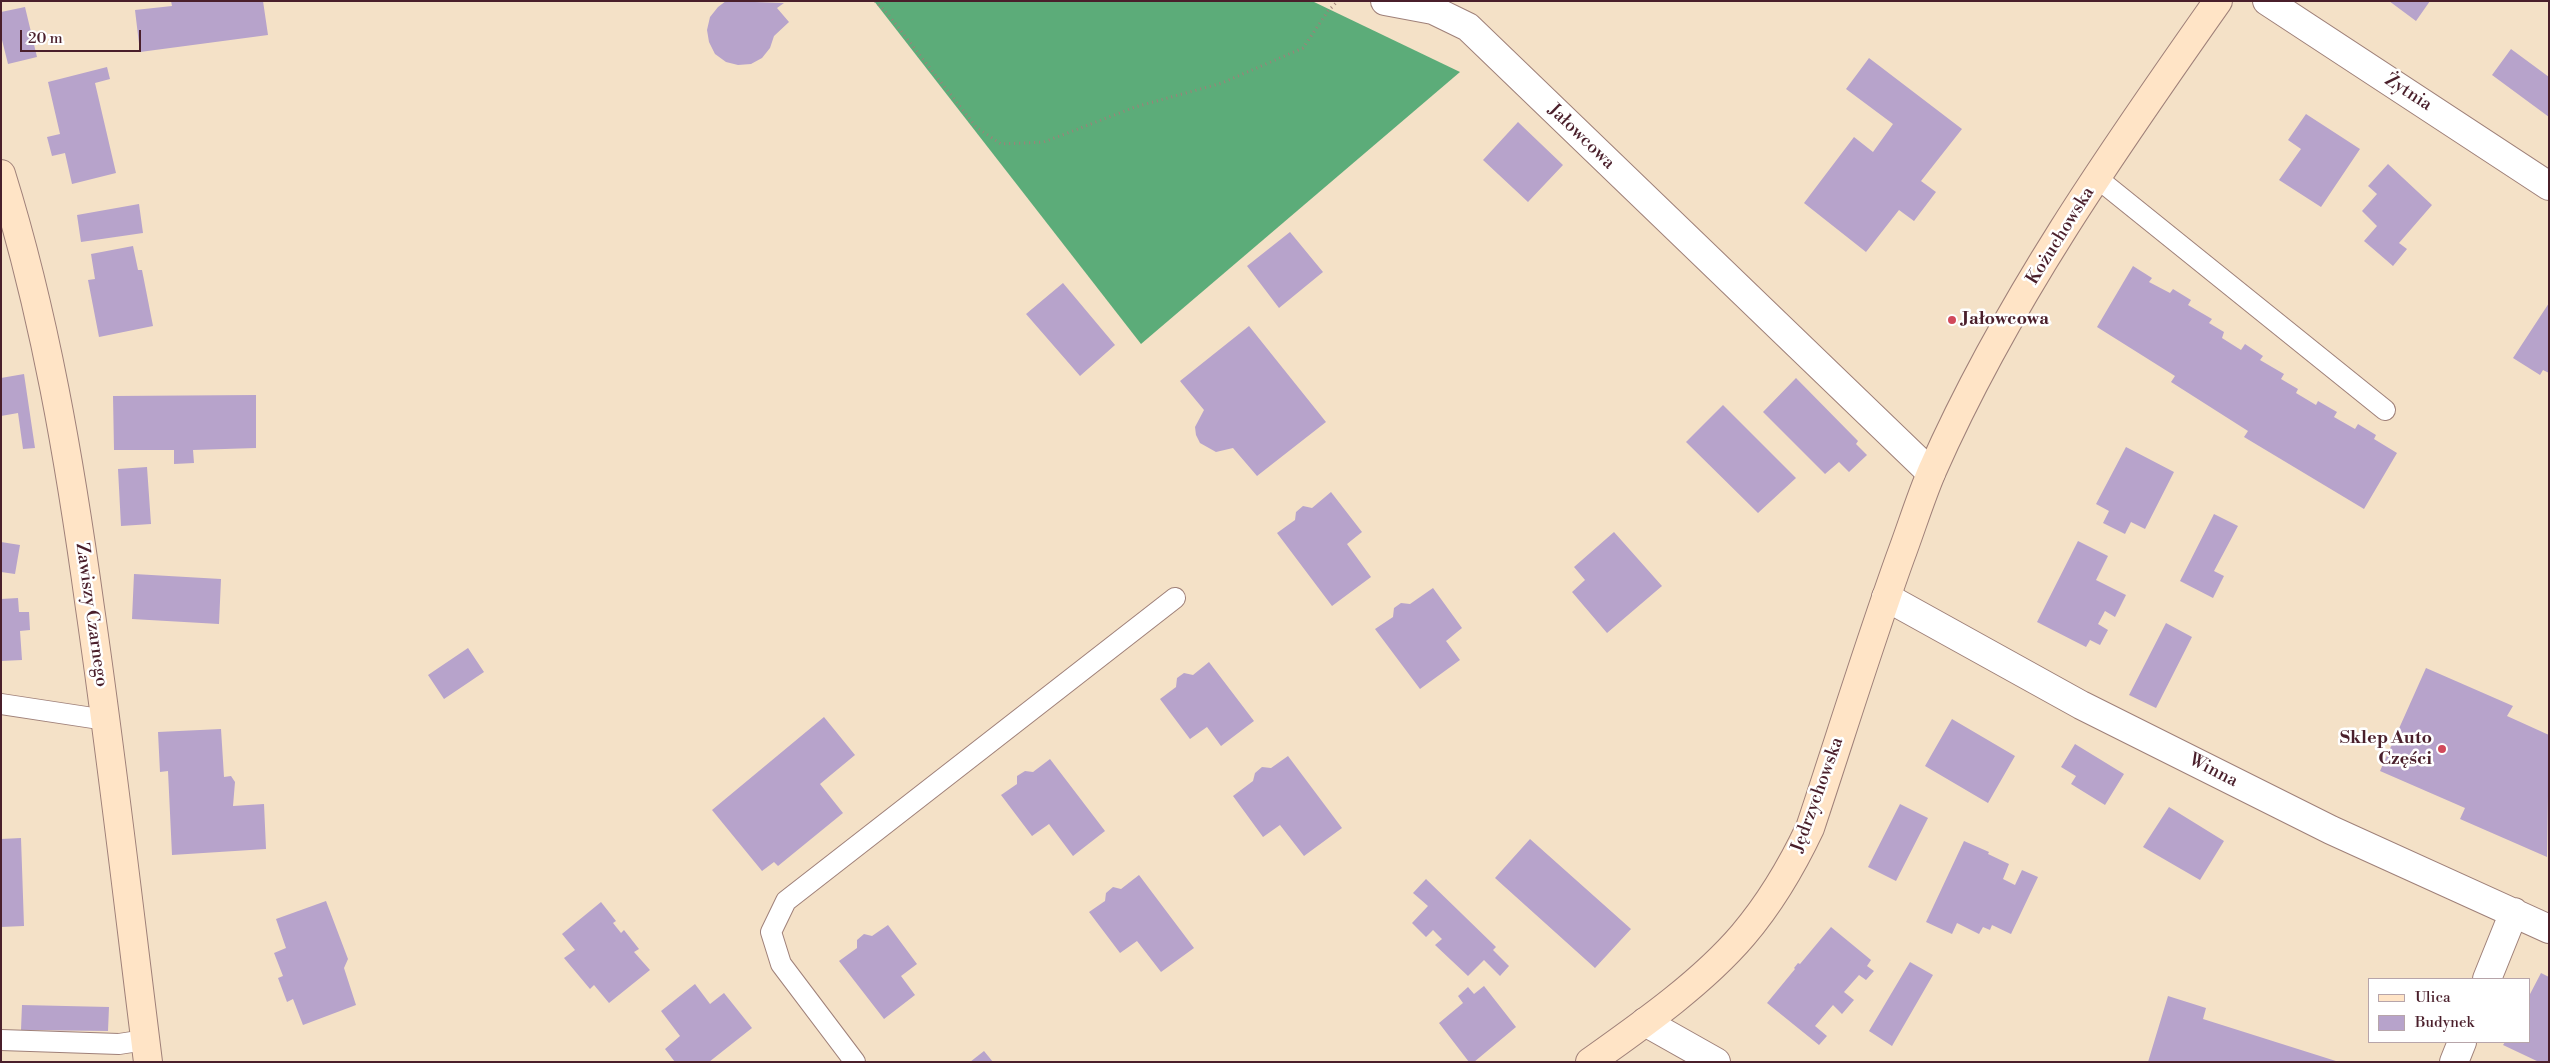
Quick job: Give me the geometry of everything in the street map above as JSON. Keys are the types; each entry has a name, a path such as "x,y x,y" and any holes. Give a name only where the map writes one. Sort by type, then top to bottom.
{"main road":[{"name":"Kożuchowska","path":"1886,597 1931,473 1963,407 2024,296 2097,178 2218,1"},
{"name":"Zawiszy Czarnego","path":"1,174 21,238 72,476 106,720 146,1051"},
{"name":"Jędrzychowska","path":"1590,1062 1645,1022 1704,973 1742,936 1770,901 1793,863 1810,828 1886,597"}],"street":[{"name":"Jałowcowa","path":"1385,1 1432,10 1468,27 1931,473"},
{"name":"Żytnia","path":"2267,1 2549,186"},
{"name":"Winna","path":"1886,597 2089,709 2331,830 2549,929"},
{"path":"2487,978 2514,912"},
{"path":"1645,1022 1716,1062"},
{"path":"2454,1062 2462,1043"}],"lane":[{"path":"2097,178 2385,410"},
{"path":"855,1062 781,964 771,932 786,901 1174,598"},
{"path":"1,704 106,720"},
{"path":"1,1040 119,1044 146,1051"}],"path":[{"path":"875,1 887,13 976,127 1001,144 1044,142 1135,107 1222,83 1303,48 1338,1"}],"green space":[{"path":"874,1 1312,1 1460,72 1141,344"}],"building":[{"path":"171,1 263,1 268,35 140,52 135,10 172,6"},
{"path":"726,1 784,3 777,8 789,22 774,36 770,48 762,58 751,64 738,65 726,62 715,54 709,42 707,30 710,17"},
{"path":"2389,1 2430,1 2416,21"},
{"path":"25,7 37,57 8,64 1,36 1,12"},
{"path":"2511,49 2549,77 2549,117 2492,75"},
{"path":"1869,58 1962,129 1921,181 1936,192 1914,221 1899,210 1866,252 1804,203 1854,137 1873,152 1893,124 1846,89"},
{"path":"107,67 110,79 95,83 116,173 72,184 65,153 52,156 47,137 60,134 48,82"},
{"path":"2306,114 2360,149 2321,207 2279,180 2301,149 2288,140"},
{"path":"1518,122 1563,165 1528,202 1483,160"},
{"path":"2388,164 2432,205 2399,243 2407,249 2393,266 2364,241 2377,226 2362,211 2377,194 2368,186"},
{"path":"139,204 143,233 81,242 77,215"},
{"path":"1290,232 1323,272 1279,308 1247,266"},
{"path":"133,246 138,270 142,270 153,326 99,337 88,280 95,279 91,254"},
{"path":"2133,266 2152,278 2149,282 2170,293 2173,289 2191,300 2188,305 2212,319 2209,323 2224,332 2222,338 2241,350 2245,344 2263,356 2260,360 2284,374 2281,379 2298,389 2296,393 2316,405 2318,401 2337,412 2334,417 2355,429 2358,424 2376,435 2374,439 2397,453 2364,509 2244,437 2248,431 2171,382 2175,376 2097,327"},
{"path":"1063,283 1115,345 1080,376 1026,314"},
{"path":"2549,303 2549,373 2543,370 2540,375 2513,358"},
{"path":"1249,326 1326,422 1257,476 1233,448 1216,452 1200,443 1195,427 1204,410 1180,381"},
{"path":"24,374 35,448 23,449 18,413 1,416 1,378"},
{"path":"1796,378 1858,441 1856,444 1867,455 1849,472 1839,462 1825,474 1763,412"},
{"path":"256,395 256,448 193,450 194,463 174,464 174,450 114,450 113,396"},
{"path":"1723,405 1796,478 1758,513 1686,442"},
{"path":"2126,447 2174,472 2145,529 2131,522 2125,534 2103,523 2109,511 2096,504"},
{"path":"147,467 151,524 121,526 118,469"},
{"path":"1331,492 1362,532 1347,544 1371,577 1332,606 1277,533 1295,520 1296,512 1303,506 1312,508"},
{"path":"2214,514 2238,526 2214,571 2224,576 2213,598 2180,581"},
{"path":"1614,532 1662,586 1607,633 1572,592 1585,580 1574,567"},
{"path":"2078,541 2108,556 2096,580 2126,595 2115,617 2105,611 2098,624 2108,630 2100,645 2090,640 2086,647 2037,622"},
{"path":"1,542 20,545 15,574 1,572"},
{"path":"134,574 221,579 219,624 132,619"},
{"path":"1433,588 1462,628 1446,641 1460,660 1420,689 1375,629 1393,617 1394,608 1401,603 1410,604"},
{"path":"18,598 19,612 29,612 30,630 20,631 22,660 1,661 1,599"},
{"path":"2166,623 2192,637 2156,708 2129,695"},
{"path":"468,648 484,672 444,699 428,675"},
{"path":"1209,662 1254,721 1221,746 1207,727 1190,739 1160,699 1176,687 1177,678 1184,673 1193,675"},
{"path":"2426,668 2513,706 2507,716 2549,735 2547,857 2460,819 2465,808 2380,771"},
{"path":"824,717 855,755 820,784 843,813 778,866 774,862 762,871 712,810"},
{"path":"1952,719 2015,756 1988,803 1925,766"},
{"path":"221,729 224,777 231,776 235,782 233,806 264,804 266,849 172,855 168,771 160,772 158,732"},
{"path":"2075,744 2124,774 2105,805 2071,784 2076,776 2061,767"},
{"path":"1288,756 1342,828 1304,856 1280,825 1263,837 1233,796 1253,781 1255,773 1262,767 1271,768"},
{"path":"1050,759 1105,831 1073,856 1049,824 1032,836 1001,795 1017,784 1017,776 1025,771 1033,772"},
{"path":"1900,804 1928,818 1896,881 1868,867"},
{"path":"2169,807 2224,841 2200,880 2143,847"},
{"path":"21,838 24,926 1,927 1,839"},
{"path":"1530,839 1631,929 1595,968 1495,878"},
{"path":"1964,841 1989,852 1988,854 2009,864 2003,879 2015,885 2022,870 2038,877 2011,934 1992,925 1990,930 1983,927 1979,934 1957,923 1952,934 1926,922"},
{"path":"1139,875 1194,948 1161,972 1137,941 1120,953 1089,912 1105,901 1106,893 1113,887 1121,889"},
{"path":"1426,879 1496,947 1493,950 1509,966 1500,976 1484,960 1468,976 1435,945 1442,939 1433,930 1426,937 1412,923 1428,906 1413,893"},
{"path":"326,901 348,959 344,968 356,1005 303,1025 293,999 287,1002 278,978 283,976 274,953 286,948 276,919"},
{"path":"601,902 616,921 613,923 621,933 624,930 639,949 634,952 650,970 609,1003 594,985 590,989 564,958 575,950 562,934"},
{"path":"888,925 917,964 901,976 915,995 884,1019 839,961 857,948 857,940 864,934 872,936"},
{"path":"1831,927 1871,960 1867,966 1874,971 1866,980 1859,975 1844,992 1854,1000 1842,1014 1833,1005 1815,1026 1827,1036 1819,1045 1767,1003 1798,963 1800,964"},
{"path":"1910,962 1933,975 1892,1046 1869,1031"},
{"path":"2541,973 2549,977 2549,1062 2539,1062 2503,1045 2504,1043 2530,1043 2530,994"},
{"path":"695,984 710,1004 724,993 752,1028 709,1062 675,1062 665,1049 680,1036 661,1011"},
{"path":"1484,986 1516,1027 1474,1062 1469,1062 1439,1023 1463,1003 1458,996 1468,987 1474,994"},
{"path":"2168,996 2206,1008 2203,1019 2339,1062 2148,1062"},
{"path":"22,1005 109,1007 108,1031 21,1030"},
{"path":"984,1051 993,1062 970,1062"}],"place":[{"name":"Jałowcowa","path":"1952,320"},
{"name":"Sklep Auto Części","path":"2442,749"}]}
